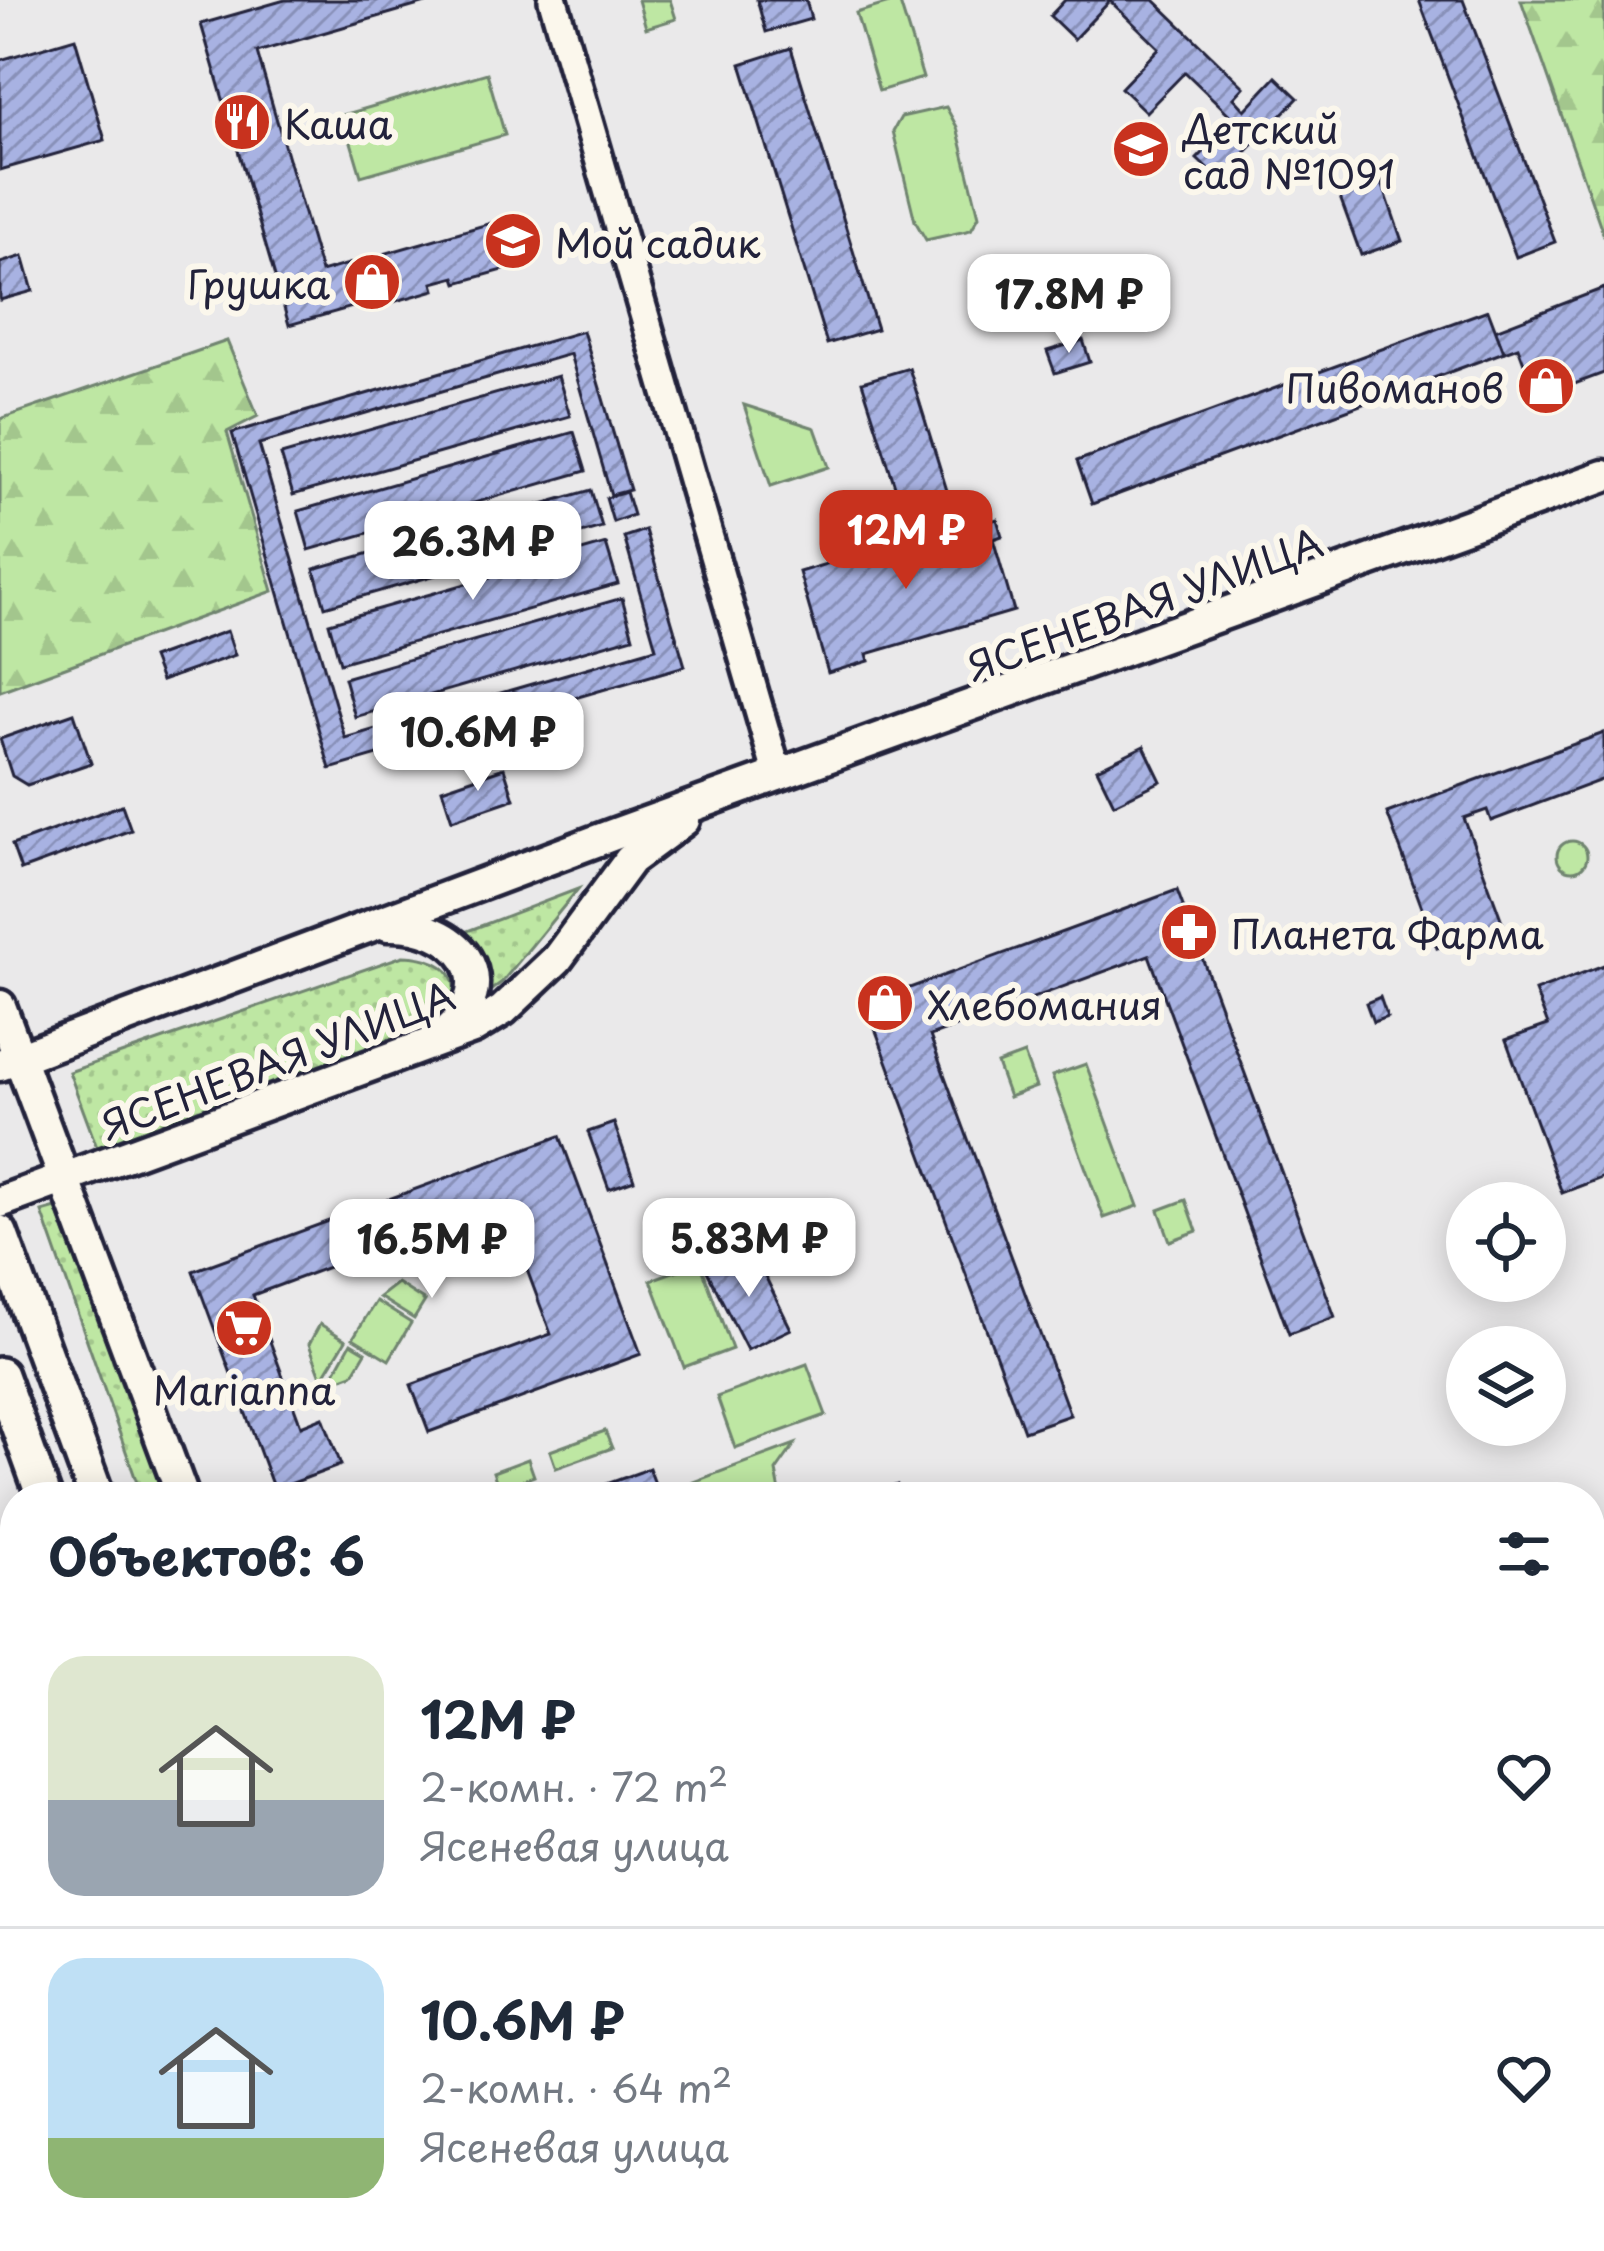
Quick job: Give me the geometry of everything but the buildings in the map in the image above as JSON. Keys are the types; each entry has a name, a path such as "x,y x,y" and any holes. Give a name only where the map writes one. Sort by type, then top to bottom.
{"main road":[{"name":"ЯСЕНЕВАЯ УЛИЦА","path":"10,1061 1604,476"},
{"name":"ЯСЕНЕВАЯ УЛИЦА","path":"0,1202 430,1047 503,1010 557,959 630,860 710,801"},
{"path":"374,925 416,924 463,952 476,981 471,1001 457,1023 430,1047"},
{"path":"0,1006 10,1061 66,1179 177,1482"},
{"path":"0,1233 93,1482"},
{"path":"0,1376 39,1482"}],"street":[{"path":"553,0 778,776"}],"green space":[{"path":"638,0 670,0 676,19 646,28"},
{"path":"899,0 923,78 879,91 856,13"},
{"path":"1521,0 1604,0 1604,236"},
{"path":"487,73 505,135 361,176 343,115"},
{"path":"946,107 957,127 979,216 971,230 926,240 915,221 893,131 901,117"},
{"path":"227,341 258,416 227,432 273,591 0,691 0,419"},
{"path":"744,405 815,428 829,467 771,486"},
{"path":"1572,841 1583,845 1587,856 1583,867 1572,871 1561,867 1557,856 1561,845"},
{"path":"578,889 490,991 486,968 462,933"},
{"path":"403,956 436,963 452,979 452,1002 432,1029 98,1150 69,1072"},
{"path":"1024,1054 1036,1087 1009,1097 997,1064"},
{"path":"1086,1064 1138,1206 1104,1218 1052,1076"},
{"path":"1186,1200 1197,1231 1170,1241 1159,1210"},
{"path":"56,1208 159,1482 137,1482 42,1212"},
{"path":"700,1262 732,1349 684,1367 651,1280"},
{"path":"397,1283 425,1301 414,1319 379,1297"},
{"path":"376,1301 411,1323 389,1360 353,1338"},
{"path":"320,1324 346,1340 322,1379 309,1344"},
{"path":"351,1343 366,1352 353,1374 329,1383"},
{"path":"807,1364 826,1415 735,1448 717,1397"},
{"path":"605,1431 612,1448 556,1468 550,1451"},
{"path":"795,1444 776,1471 778,1482 693,1482"},
{"path":"528,1459 534,1476 497,1482 493,1472"}],"place":[{"name":"Каша","path":"242,122"},
{"name":"Детский сад №1091","path":"1141,149"},
{"name":"Мой садик","path":"513,241"},
{"name":"Грушка","path":"372,282"},
{"name":"Пивоманов","path":"1546,386"},
{"name":"Планета Фарма","path":"1189,932"},
{"name":"Хлебомания","path":"885,1003"},
{"name":"Marianna","path":"244,1328"}]}
